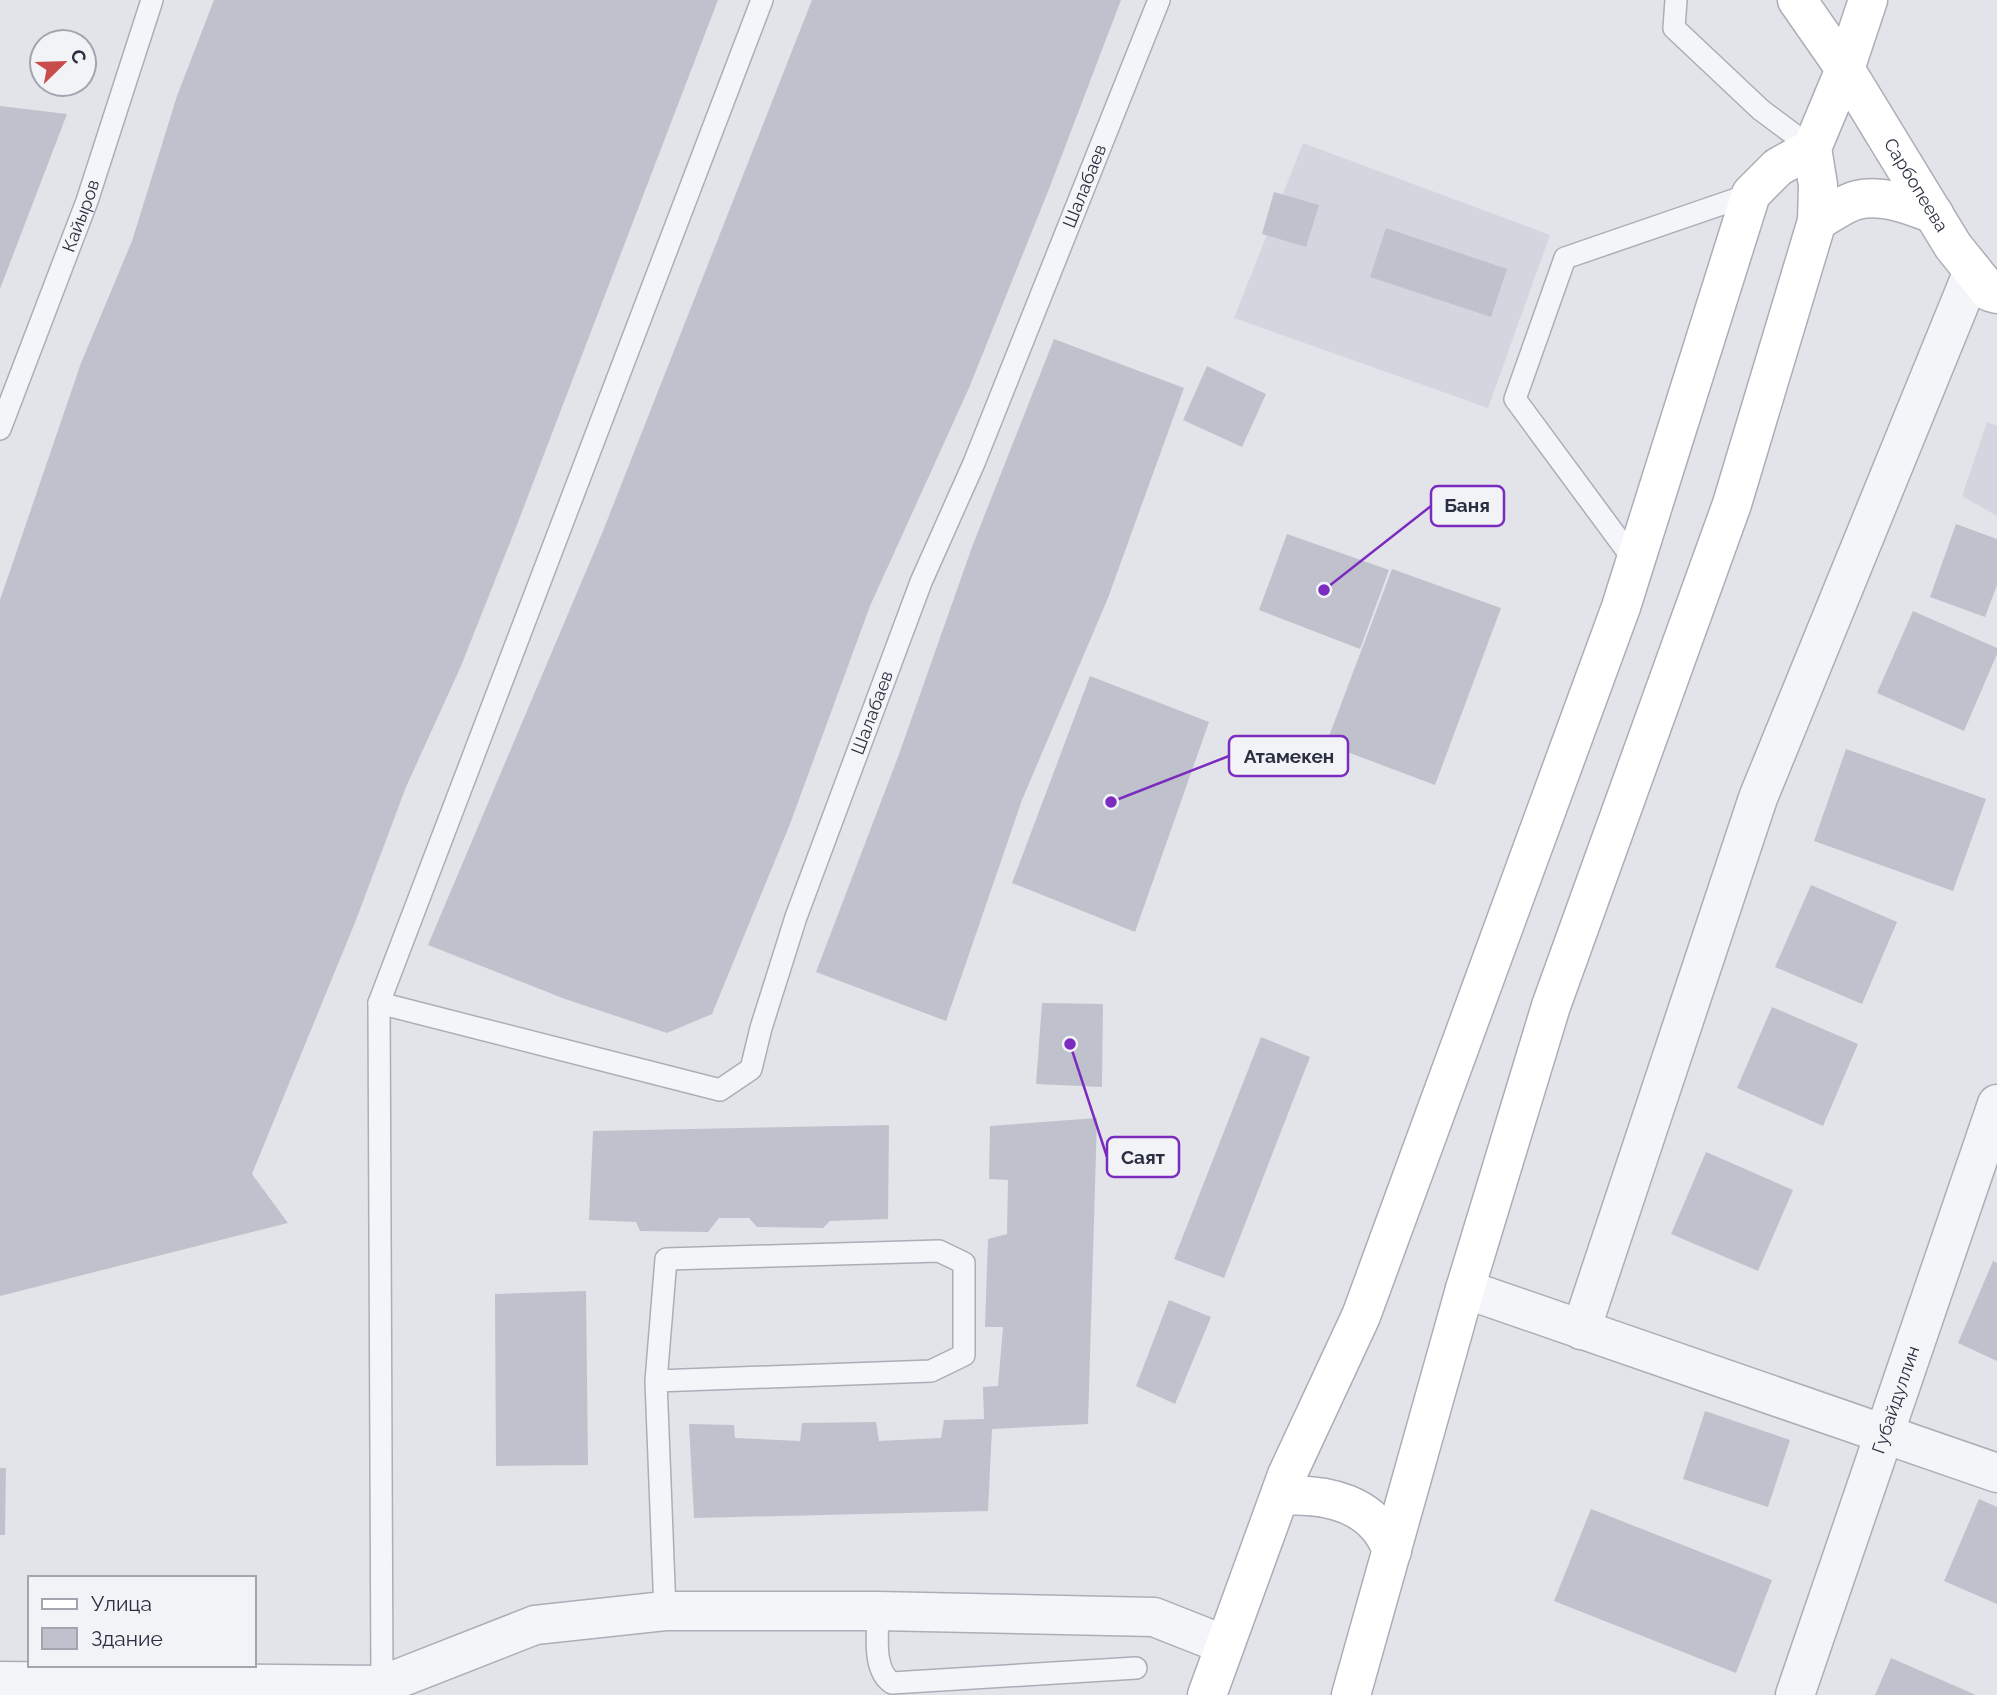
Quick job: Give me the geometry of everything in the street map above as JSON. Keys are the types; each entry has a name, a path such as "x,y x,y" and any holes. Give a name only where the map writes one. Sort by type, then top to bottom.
{"street":[{"name":"Сарбопеева","path":"1797,0 1845,69 1954,246 1985,283"},
{"path":"1351,1695 1465,1289 1551,1006 1732,504 1817,221 1818,185 1812,148 1845,69 1868,0"},
{"path":"1207,1695 1287,1475 1361,1316 1636,563 1751,194 1778,167 1812,148"},
{"path":"1817,221 1856,200 1881,199 1900,202 1934,214"},
{"path":"1581,1330 1758,798 1985,283"},
{"name":"Губайдуллин","path":"1795,1695 1997,1104"},
{"path":"1465,1289 1997,1473"},
{"path":"1280,1496 1312,1495 1349,1504 1379,1527 1392,1551"},
{"path":"0,1681 376,1689 536,1625 665,1611 878,1611 1154,1617 1225,1645"}],"lane":[{"name":"Кайыров","path":"0,429 87,201 152,0"},
{"path":"376,1689 379,1003 762,0"},
{"name":"Шалабаев","path":"379,1003 720,1090 751,1069 796,917 921,582 974,463 1159,0"},
{"path":"1676,0 1674,28 1761,110 1812,148"},
{"path":"1636,563 1515,399 1565,258 1751,194"},
{"path":"656,1381 931,1371 964,1355 964,1263 939,1251 666,1259 656,1381 665,1611"},
{"path":"878,1611 880,1670 892,1689 1136,1668"}],"shaded area":[{"path":"1303,143 1550,235 1488,408 1234,318"},
{"path":"1987,422 1997,426 1997,516 1962,496"}],"building":[{"path":"214,0 718,0 515,530 461,666 406,787 356,920 252,1174 288,1223 0,1296 0,600 81,363 132,241 177,96"},
{"path":"812,0 1121,0 969,388 870,606 790,824 712,1014 667,1033 565,999 428,945 603,531"},
{"path":"0,106 67,114 0,289"},
{"path":"1274,192 1319,205 1306,247 1262,234"},
{"path":"1386,228 1507,269 1491,317 1370,277"},
{"path":"1054,339 1184,388 1108,598 1022,800 946,1021 816,972 898,757 972,547"},
{"path":"1207,366 1266,394 1242,447 1183,420"},
{"path":"1956,524 1997,539 1997,585 1985,617 1930,597"},
{"path":"1287,534 1389,570 1360,649 1259,610"},
{"path":"1392,569 1501,608 1435,785 1326,744"},
{"path":"1913,611 1997,648 1997,654 1964,731 1877,693"},
{"path":"1090,676 1209,722 1135,932 1012,883"},
{"path":"1846,749 1986,799 1953,891 1814,841"},
{"path":"1811,885 1897,922 1862,1004 1775,967"},
{"path":"1042,1003 1103,1004 1102,1087 1036,1084"},
{"path":"1772,1007 1858,1044 1823,1126 1737,1088"},
{"path":"1261,1037 1310,1057 1224,1278 1174,1259"},
{"path":"1097,1118 1088,1424 992,1429 988,1511 694,1518 689,1424 734,1425 735,1438 800,1441 802,1423 876,1422 879,1441 941,1438 944,1420 984,1419 983,1387 998,1386 1003,1327 985,1327 988,1239 1007,1234 1008,1180 989,1179 990,1126"},
{"path":"889,1125 888,1219 830,1221 823,1228 757,1227 749,1218 719,1218 708,1232 640,1231 636,1222 589,1220 593,1131"},
{"path":"1706,1152 1793,1190 1758,1271 1671,1234"},
{"path":"1993,1261 1997,1263 1997,1361 1958,1343"},
{"path":"586,1291 588,1465 496,1466 495,1294"},
{"path":"1169,1300 1211,1317 1175,1404 1136,1386"},
{"path":"1705,1411 1790,1440 1768,1507 1683,1479"},
{"path":"0,1468 6,1468 5,1535 0,1535"},
{"path":"1979,1499 1997,1507 1997,1604 1944,1581"},
{"path":"1591,1509 1772,1580 1736,1673 1554,1601"},
{"path":"1891,1658 1976,1695 1875,1695"}],"place":[{"name":"Баня","path":"1324,590"},
{"name":"Атамекен","path":"1111,802"},
{"name":"Саят","path":"1070,1044"}]}
